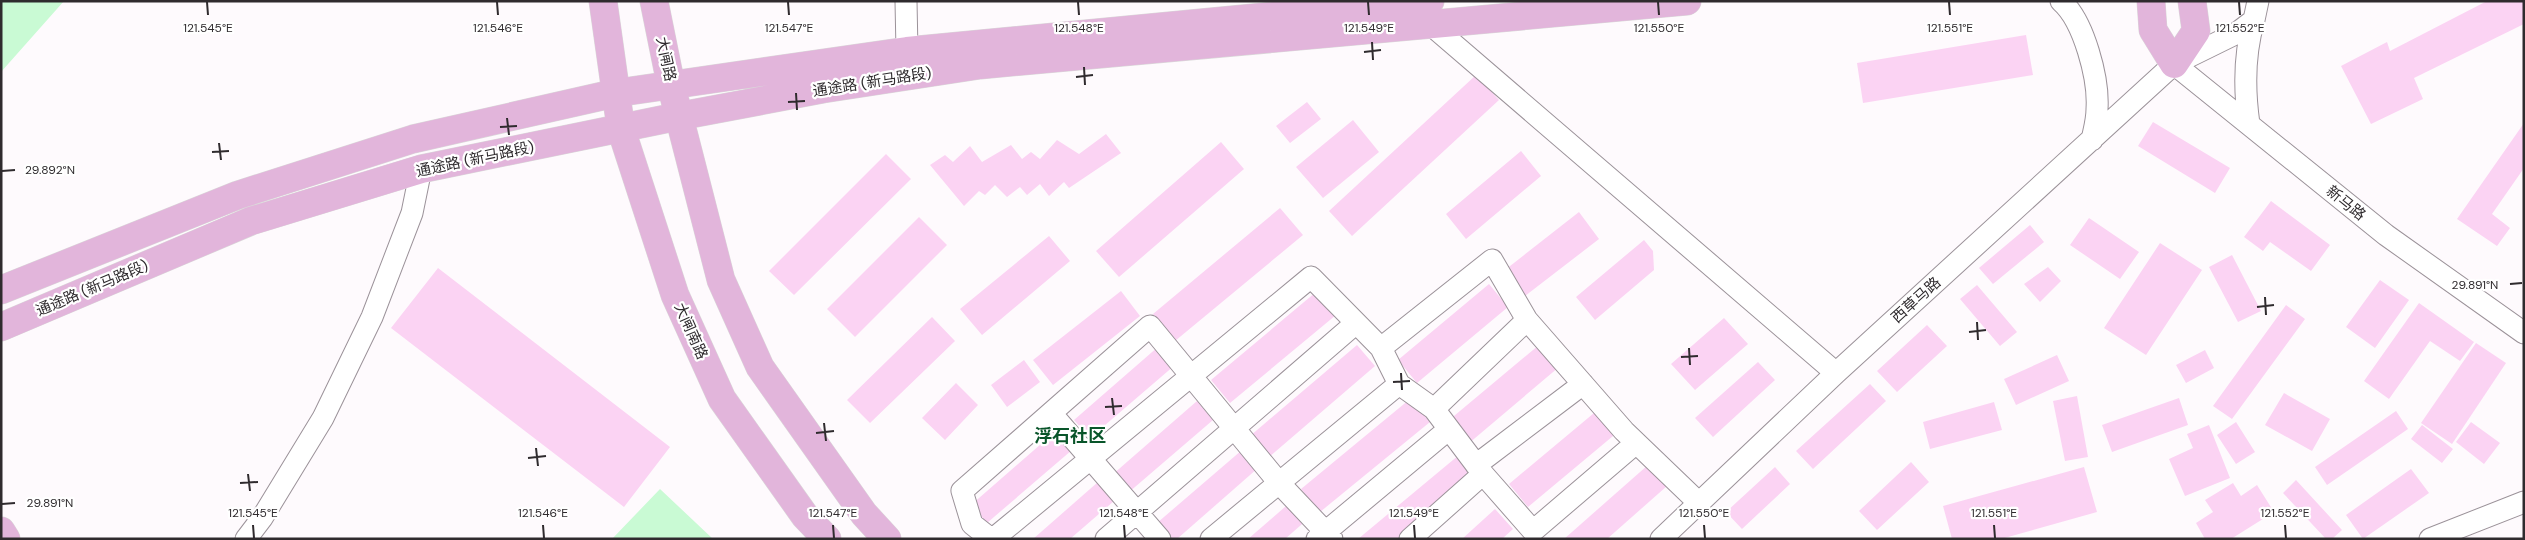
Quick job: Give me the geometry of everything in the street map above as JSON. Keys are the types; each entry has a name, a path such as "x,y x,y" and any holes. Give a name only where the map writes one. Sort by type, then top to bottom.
{"main road":[{"path":"603,1 616,93"},
{"name":"大闸路","path":"654,1 671,85 680,116"},
{"name":"通途路 (新马路段)","path":"1,290 238,196 413,139 616,93 906,51 1430,13 1687,1"},
{"path":"2151,1 2153,30 2174,64 2196,31 2192,1"},
{"name":"通途路 (新马路段)","path":"1,327 252,221 421,169 823,89 980,65 1430,13"},
{"name":"大闸南路","path":"616,93 621,129 675,295 722,399 805,516 827,539"},
{"path":"680,116 721,280 760,367 864,514 887,539"},
{"path":"1,531 6,539"}],"street":[{"path":"906,1 906,51"},
{"path":"2061,1 2078,24 2088,51 2098,107 2092,140"},
{"path":"2249,124 2246,67 2248,41 2256,11"},
{"name":"西草马路","path":"1661,539 1836,373 2174,64 2237,32 2256,11"},
{"path":"1430,13 1836,373"},
{"name":"新马路","path":"2174,64 2386,235 2524,333"},
{"path":"246,539 262,518 323,418 372,317 412,212 421,169"},
{"path":"1381,348 1492,260 1527,320 1636,443 1699,503"},
{"path":"1449,429 1325,536 1280,484 1192,375 1150,326 962,491 972,524 992,539 1091,458 1192,375 1311,277 1381,348 1399,384 1434,409 1533,536 1636,443"},
{"path":"1434,409 1527,320"},
{"path":"1106,539 1236,429 1356,323"},
{"path":"1211,539 1399,384"},
{"path":"1410,539 1480,469 1583,384"},
{"path":"1051,413 1160,539"},
{"path":"2430,539 2524,502"}],"green space":[{"path":"1,1 64,1 1,72"},
{"path":"660,489 713,539 612,539"}],"building":[{"path":"2487,1 2524,1 2524,24 2414,78 2423,99 2371,124 2341,66 2387,42 2390,51"},
{"path":"2026,35 2033,75 1863,103 1857,63"},
{"path":"1476,75 1499,100 1352,236 1329,211"},
{"path":"1307,102 1321,119 1290,143 1276,126"},
{"path":"1353,120 1379,152 1323,198 1296,167"},
{"path":"2153,122 2230,168 2215,193 2138,146"},
{"path":"2524,123 2524,168 2492,214 2510,228 2497,246 2457,219"},
{"path":"1106,134 1121,153 1069,188 1064,182 1049,196 1040,184 1027,195 1020,187 1007,197 995,185 985,195 979,191 964,206 930,165 945,155 953,162 970,146 982,162 1011,145 1022,159 1031,152 1040,159 1057,140 1079,154"},
{"path":"1221,142 1244,169 1119,277 1096,251"},
{"path":"1521,151 1541,176 1466,239 1446,214"},
{"path":"886,154 911,179 794,295 769,271"},
{"path":"2271,201 2330,245 2311,271 2270,242 2263,251 2244,237"},
{"path":"1280,208 1303,235 1175,341 1153,314"},
{"path":"1579,212 1599,239 1525,296 1505,270"},
{"path":"919,217 947,245 855,337 827,309"},
{"path":"2089,218 2139,252 2120,279 2070,245"},
{"path":"2030,225 2044,242 1993,284 1979,268"},
{"path":"1049,236 1070,261 982,335 960,309"},
{"path":"1644,240 1653,251 1654,270 1595,320 1576,297"},
{"path":"2160,243 2202,270 2146,355 2104,328"},
{"path":"2232,255 2261,311 2238,322 2209,267"},
{"path":"2048,267 2061,281 2040,302 2024,284"},
{"path":"438,268 670,447 624,507 391,328"},
{"path":"2380,280 2409,300 2375,348 2346,327"},
{"path":"1489,284 1508,307 1417,383 1398,360"},
{"path":"1977,285 2017,332 2000,346 1960,299"},
{"path":"1121,291 1140,316 1053,385 1033,360"},
{"path":"1316,292 1336,315 1230,403 1211,380"},
{"path":"2419,303 2474,342 2460,361 2430,341 2389,399 2364,381"},
{"path":"2286,305 2305,319 2232,419 2213,406"},
{"path":"932,317 955,341 870,423 847,400"},
{"path":"1724,318 1748,344 1695,390 1671,364"},
{"path":"1927,325 1947,346 1897,392 1877,371"},
{"path":"2476,343 2506,363 2452,444 2421,423"},
{"path":"1357,345 1375,366 1269,457 1250,436"},
{"path":"1539,345 1559,367 1468,444 1448,421"},
{"path":"1159,346 1175,365 1090,438 1074,420"},
{"path":"2205,350 2214,368 2186,383 2176,365"},
{"path":"2057,355 2069,381 2016,405 2004,379"},
{"path":"1024,360 1040,382 1007,407 991,385"},
{"path":"1758,362 1775,380 1713,437 1695,418"},
{"path":"956,383 978,405 945,440 922,418"},
{"path":"1870,384 1886,401 1813,469 1796,451"},
{"path":"2284,393 2330,419 2312,451 2265,425"},
{"path":"2077,396 2088,457 2065,461 2053,401"},
{"path":"2179,398 2188,425 2112,452 2102,425"},
{"path":"1410,399 1430,422 1320,512 1301,489"},
{"path":"1197,401 1213,420 1128,493 1112,475"},
{"path":"1994,402 2002,430 1930,449 1923,422"},
{"path":"1600,408 1619,431 1528,507 1509,484"},
{"path":"2396,411 2408,429 2327,485 2315,467"},
{"path":"2236,422 2255,452 2236,464 2217,435"},
{"path":"2471,422 2500,443 2484,464 2456,442"},
{"path":"2209,425 2230,478 2185,496 2169,459 2193,448 2187,434"},
{"path":"2422,425 2453,449 2442,463 2411,439"},
{"path":"1056,431 1072,450 987,523 971,505"},
{"path":"1242,450 1258,468 1177,539 1170,539 1157,523"},
{"path":"1459,455 1478,477 1403,539 1358,539"},
{"path":"1911,462 1929,482 1877,530 1859,511"},
{"path":"1648,465 1667,486 1607,539 1564,539"},
{"path":"1775,467 1790,484 1742,529 1726,512"},
{"path":"2084,467 2097,512 2001,539 1952,539 1943,506"},
{"path":"2411,469 2429,493 2363,539 2346,515"},
{"path":"2296,480 2342,530 2332,539 2326,539 2283,493"},
{"path":"1098,482 1114,501 1070,539 1033,539"},
{"path":"2233,483 2241,496 2257,485 2274,512 2231,539 2205,539 2196,523 2213,512 2205,500"},
{"path":"1293,500 1309,518 1285,539 1248,539"},
{"path":"1495,509 1513,529 1502,539 1462,539"}],"district":[{"name":"浮石社区","path":"1070,436"}]}
